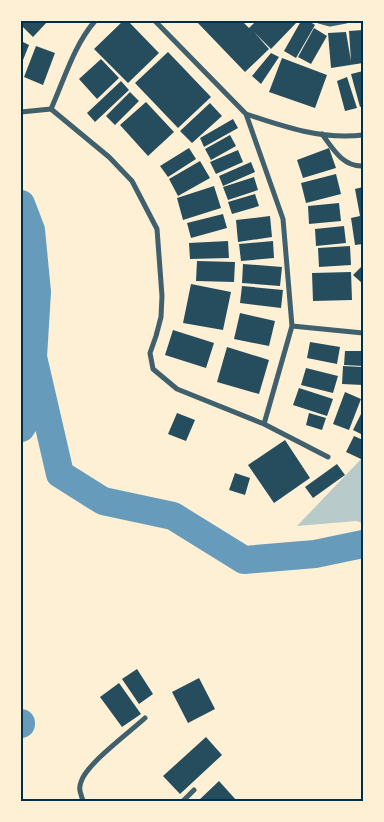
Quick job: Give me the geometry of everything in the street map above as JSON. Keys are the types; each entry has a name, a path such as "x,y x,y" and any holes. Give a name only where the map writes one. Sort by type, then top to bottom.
{"street":[{"path":"50,109 79,45 87,30 95,21"},
{"path":"155,21 246,114 283,219 292,326 264,424"},
{"path":"320,21 330,24 346,21"},
{"path":"21,112 50,109 109,157 132,181 157,229 162,296 161,317 150,353 154,369 177,389 264,424 328,456"},
{"path":"246,114 285,128 349,137 363,135"},
{"path":"322,134 344,161 353,166 363,166"},
{"path":"292,326 363,333"},
{"path":"83,801 79,789 81,780 88,769 145,718"},
{"path":"183,801 194,790"}],"shaded area":[{"path":"363,457 363,523 356,521 297,526"}],"building":[{"path":"21,21 48,21 33,37 21,25"},
{"path":"123,21 128,21 159,53 128,83 94,49"},
{"path":"196,21 242,21 249,28 256,21 298,21 271,49 254,32 269,49 245,72"},
{"path":"301,21 309,21 315,25 296,58 284,51"},
{"path":"314,28 327,36 311,64 298,57"},
{"path":"363,30 363,63 331,68 328,33 346,32 351,61 349,31"},
{"path":"21,41 29,45 21,65"},
{"path":"36,46 55,53 43,85 24,77"},
{"path":"168,52 211,97 178,128 135,83"},
{"path":"271,53 279,57 261,84 252,76"},
{"path":"282,58 327,75 315,108 269,92"},
{"path":"101,59 119,78 97,99 79,79"},
{"path":"363,71 363,106 360,107 351,74"},
{"path":"347,77 357,108 345,111 337,81"},
{"path":"121,81 129,90 95,122 87,113"},
{"path":"130,92 139,101 115,125 106,116"},
{"path":"146,102 174,132 148,156 120,125"},
{"path":"210,103 222,116 192,143 180,131"},
{"path":"233,119 238,128 204,147 200,138"},
{"path":"230,135 236,146 211,160 205,149"},
{"path":"189,148 196,159 168,177 160,166"},
{"path":"329,148 336,168 303,178 297,160"},
{"path":"238,150 243,162 216,174 210,162"},
{"path":"200,161 210,178 178,196 169,179"},
{"path":"251,162 255,172 223,186 219,176"},
{"path":"336,174 341,194 306,203 301,183"},
{"path":"254,177 258,190 228,200 223,187"},
{"path":"214,186 221,208 183,220 177,198"},
{"path":"363,187 363,244 355,245 351,218 360,216 355,189"},
{"path":"255,194 259,206 232,214 228,202"},
{"path":"339,203 341,221 309,224 308,206"},
{"path":"223,214 227,228 191,238 187,223"},
{"path":"270,216 272,237 238,242 236,220"},
{"path":"344,226 346,243 316,246 315,229"},
{"path":"228,241 229,258 190,259 189,243"},
{"path":"273,241 274,258 241,261 239,244"},
{"path":"350,246 351,265 319,267 318,248"},
{"path":"197,261 235,262 234,282 196,281"},
{"path":"243,264 282,267 280,286 242,283"},
{"path":"363,265 363,284 353,275"},
{"path":"351,272 352,300 313,301 312,273"},
{"path":"191,284 231,292 223,330 183,323"},
{"path":"242,286 283,290 281,308 240,303"},
{"path":"240,313 275,321 269,346 234,339"},
{"path":"173,330 214,343 206,368 165,355"},
{"path":"310,342 340,347 337,364 307,358"},
{"path":"227,347 269,360 259,394 217,382"},
{"path":"345,351 363,351 363,366 344,365"},
{"path":"343,366 363,367 363,385 342,384"},
{"path":"306,368 338,376 333,393 301,385"},
{"path":"299,388 333,399 327,416 293,405"},
{"path":"345,392 361,399 349,430 333,424"},
{"path":"363,410 363,435 353,430"},
{"path":"177,413 195,420 186,441 168,434"},
{"path":"309,413 326,418 322,430 306,425"},
{"path":"354,436 363,440 363,455 361,459 346,452"},
{"path":"285,440 310,478 274,503 248,465"},
{"path":"337,464 345,475 313,498 305,487"},
{"path":"235,473 250,478 245,495 229,490"},
{"path":"137,669 153,694 139,704 122,679"},
{"path":"199,678 215,709 188,723 172,692"},
{"path":"119,683 141,714 122,727 100,697"},
{"path":"206,737 222,755 180,794 163,776"},
{"path":"219,781 237,801 198,801"}],"waterway":[{"path":"21,204 31,230 37,292 33,357 60,474 103,501 173,516 244,560 315,554 363,544"},
{"path":"21,428 26,420 30,381"}]}
